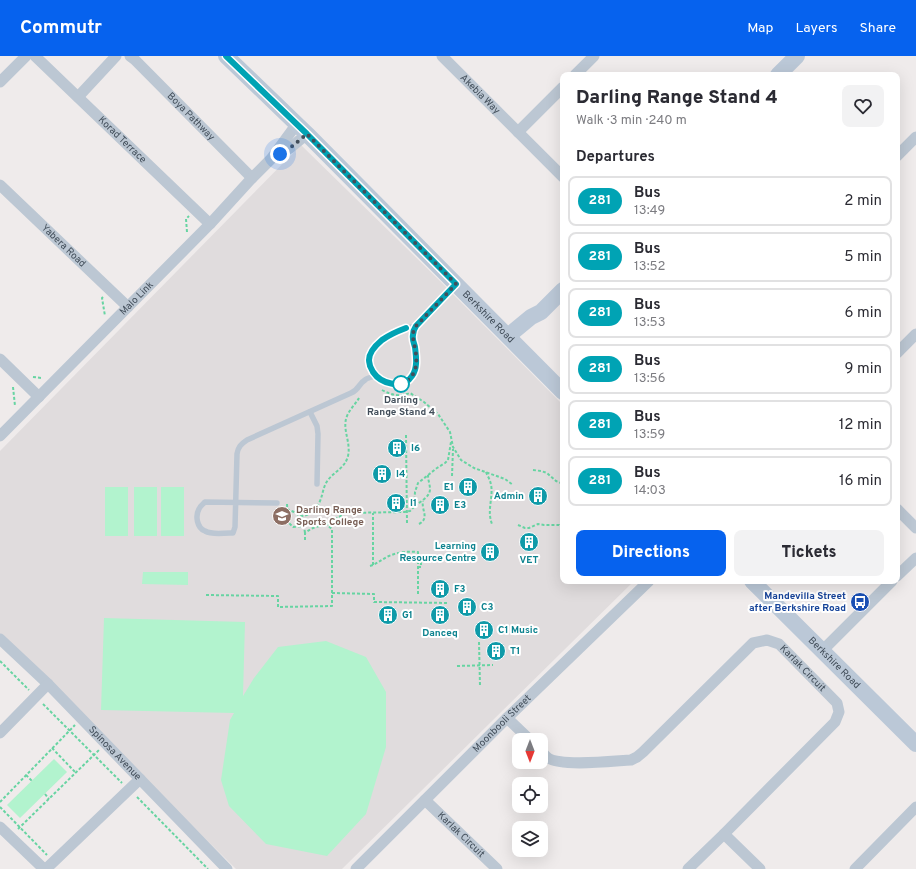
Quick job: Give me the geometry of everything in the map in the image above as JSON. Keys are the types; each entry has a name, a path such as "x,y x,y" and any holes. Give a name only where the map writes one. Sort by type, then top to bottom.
{"main road":[{"name":"Berkshire Road","path":"226,56 301,129 454,289 512,340 560,389"},
{"path":"781,72 796,56"},
{"path":"512,340 531,317 541,312 560,293"},
{"name":"Berkshire Road","path":"755,584 916,744"}],"street":[{"path":"0,82 26,56"},
{"name":"Korad Terrace","path":"35,56 210,224"},
{"path":"78,97 116,56"},
{"name":"Boya Pathway","path":"130,56 252,178"},
{"name":"Akebia Way","path":"442,56 560,174"},
{"path":"578,72 594,56"},
{"path":"518,132 560,90"},
{"name":"Malo Link","path":"0,436 210,224 252,178 301,129"},
{"path":"900,153 916,137"},
{"name":"Yabera Road","path":"0,185 128,307"},
{"path":"900,350 915,336"},
{"path":"0,359 39,397"},
{"path":"900,513 916,528"},
{"path":"900,573 916,558"},
{"name":"Moonbooli Street","path":"356,869 507,718 646,584"},
{"path":"822,651 889,584"},
{"name":"Spinosa Avenue","path":"0,639 48,684 227,869"},
{"name":"Karlak Circuit","path":"548,758 560,762 574,763 631,760 643,752 753,643 767,640 779,644 837,703 839,712 835,722 688,869"},
{"path":"0,733 48,684"},
{"path":"507,718 523,733"},
{"path":"0,827 48,866 140,779"},
{"name":"Karlak Circuit","path":"425,800 497,869"},
{"path":"854,869 916,807"},
{"path":"724,834 760,869"}],"lane":[{"path":"416,326 396,332 382,340 376,345 371,353 368,361 373,372 390,384 396,385 404,383 410,379 416,365 413,333 416,326 454,289"},
{"path":"277,503 235,502 206,502 199,508 197,515 199,525 201,529 206,532 233,533 235,527 235,502 236,454 241,444 356,391 366,378 377,376"},
{"path":"310,412 317,426 318,434 317,484"}],"path":[{"path":"187,233 186,219 195,210"},
{"path":"105,316 102,298 110,290"},
{"path":"15,406 13,384 23,376 42,378"},
{"path":"380,389 389,394 400,396 410,393 438,414 450,432 453,447 452,476"},
{"path":"287,509 290,509 300,516 306,516 318,506 328,480 346,462 349,444 346,431 346,420 359,396"},
{"path":"406,435 406,523"},
{"path":"445,463 449,456 451,439"},
{"path":"453,447 461,460 474,468 505,479 513,485"},
{"path":"414,507 415,492 418,483 445,463 453,460"},
{"path":"533,470 548,473 560,483"},
{"path":"485,471 491,481 492,489 489,507 492,524"},
{"path":"305,533 326,524 346,512 410,511 430,494 428,475"},
{"path":"419,524 424,519 422,505 423,500"},
{"path":"287,504 288,522 294,527 304,526 305,540"},
{"path":"373,512 373,565"},
{"path":"326,524 340,523"},
{"path":"206,595 278,596 278,607 332,606 332,529 326,524"},
{"path":"518,525 525,528 538,524 544,526 560,526"},
{"path":"370,566 390,555 401,552 418,552 418,594"},
{"path":"418,567 421,567 421,556"},
{"path":"332,593 374,594 374,602 449,603"},
{"path":"479,642 480,686"},
{"path":"0,661 208,869"},
{"path":"457,666 493,665"},
{"path":"0,802 81,718"},
{"path":"10,836 106,744"},
{"path":"52,748 76,773"},
{"path":"26,775 32,781"},
{"path":"45,794 49,799"},
{"path":"0,807 20,827 48,866"},
{"path":"0,813 3,810"}],"shaded area":[{"name":"Darling Range Sports College","path":"301,145 439,280 560,402 560,584 631,584 342,869 236,869 0,636 0,451"}],"green space":[{"path":"105,487 128,487 128,536 105,536"},
{"path":"134,487 157,487 157,536 134,536"},
{"path":"161,487 184,487 184,536 161,536"},
{"path":"143,572 188,572 188,585 142,584"},
{"path":"104,618 245,622 243,696 254,678 278,647 326,641 366,657 386,692 386,747 366,814 327,856 266,844 229,806 221,780 230,720 234,713 101,710"},
{"path":"54,759 67,772 20,818 7,805"}],"bus line":[{"name":"281","path":"226,56 307,134 456,284 416,326 413,333 416,356 414,373 410,379 404,383 396,385 390,384 373,372 368,361 376,345 396,332 406,328"}],"place":[{"name":"Darling Range Stand 4","path":"401,384"},
{"name":"I6","path":"397,448"},
{"name":"I4","path":"382,474"},
{"name":"E1","path":"468,487"},
{"name":"Admin","path":"538,496"},
{"name":"I1","path":"396,503"},
{"name":"E3","path":"440,505"},
{"name":"Darling Range Sports College","path":"282,516"},
{"name":"VET","path":"529,542"},
{"name":"Learning Resource Centre","path":"490,552"},
{"name":"F3","path":"440,589"},
{"name":"Mandevilla Street after Berkshire Road","path":"860,602"},
{"name":"C3","path":"467,607"},
{"name":"G1","path":"388,615"},
{"name":"Danceq","path":"440,615"},
{"name":"C1 Music","path":"484,630"},
{"name":"T1","path":"496,651"}],"route":[{"path":"280,154 307,134 456,284 416,326 413,333 416,356 414,373 410,379 401,384"}]}
